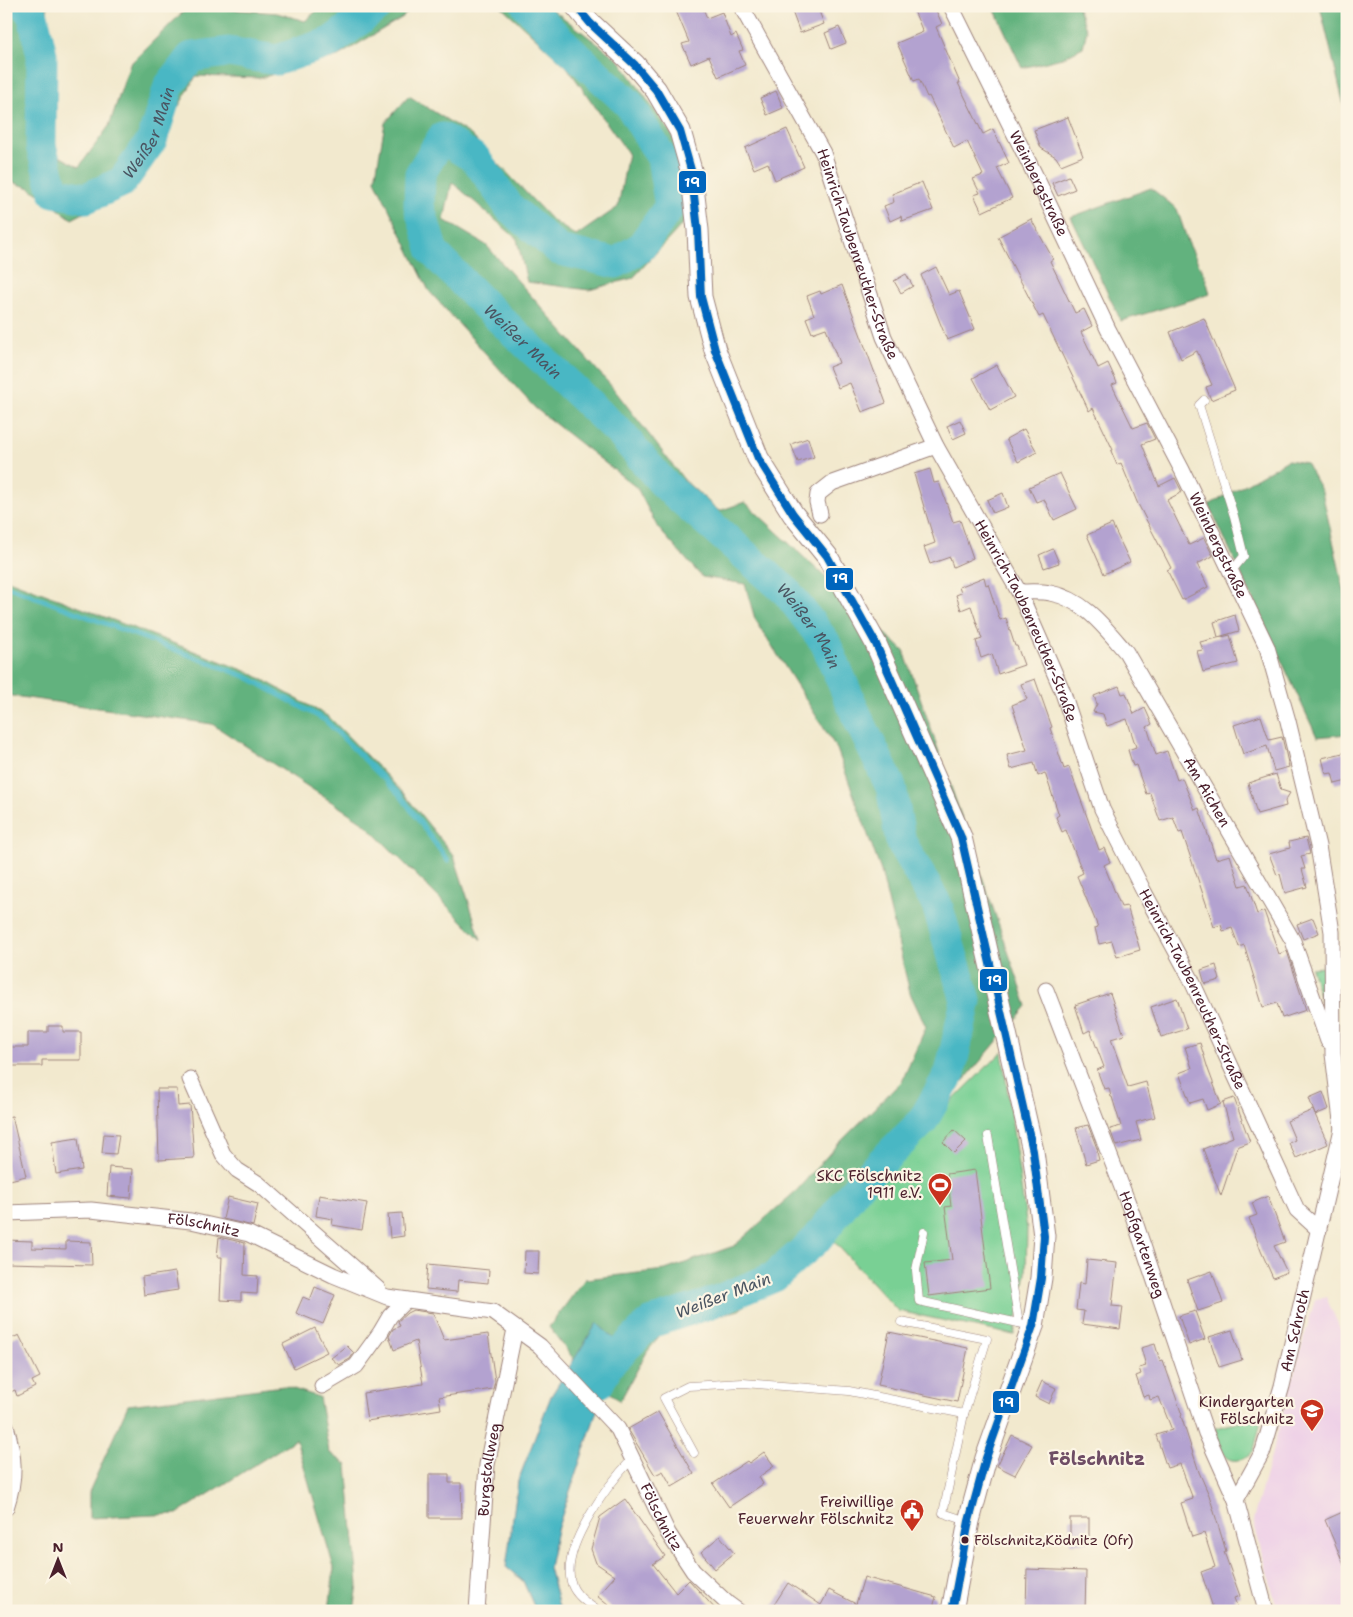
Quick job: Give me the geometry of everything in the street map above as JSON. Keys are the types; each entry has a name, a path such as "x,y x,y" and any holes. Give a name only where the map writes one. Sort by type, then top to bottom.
{"main road":[{"path":"576,6 635,65 656,90 680,131 691,170 698,230 702,297 715,350 758,458 793,514 827,556 875,642 962,837 1033,1151 1044,1236 1041,1278 986,1458 969,1521 952,1611"}],"street":[{"name":"Heinrich-Taubenreuther-Straße","path":"741,6 823,153 884,337 936,446 1019,592 1062,690 1102,809 1190,977 1297,1210 1319,1230"},
{"name":"Weinbergstraße","path":"951,6 1037,179 1108,329 1182,470 1267,647 1288,722 1318,846 1332,932 1333,1054 1344,1136"},
{"path":"820,514 817,502 818,494 832,483 936,446"},
{"name":"Am Aichen","path":"1019,592 1051,593 1075,603 1095,616 1126,652 1293,941 1333,1054"},
{"name":"Hopfgartenweg","path":"1046,990 1134,1216 1206,1433 1236,1500"},
{"path":"190,1079 223,1154 237,1170 259,1184 387,1297"},
{"name":"Am Schroth","path":"1236,1500 1263,1451 1284,1377 1319,1230 1344,1136"},
{"name":"Fölschnitz","path":"6,1213 91,1210 191,1220 249,1234 333,1275 387,1297 493,1312 540,1346 618,1429 668,1533 693,1571 726,1603 738,1611"},
{"path":"322,1386 356,1366 390,1316 406,1300"},
{"name":"Burgstallweg","path":"478,1611 487,1465 515,1329"},
{"path":"6,1426 14,1465 13,1487 6,1508"},
{"path":"1236,1500 1266,1611"}],"lane":[{"path":"1204,400 1199,405 1234,516 1244,556 1232,572"},
{"path":"924,1232 916,1270 919,1300 1026,1324 988,1136"},
{"path":"901,1322 987,1339 964,1414 943,1513 969,1521"},
{"path":"694,1453 664,1398 688,1386 743,1383 849,1392 964,1414"},
{"path":"599,1611 585,1602 572,1585 570,1569 575,1545 594,1507 619,1473 633,1458"}],"shaded area":[{"name":"Kindergarten Fölschnitz","path":"1326,1297 1347,1344 1347,1611 1278,1611 1253,1520 1315,1299"}],"green space":[{"path":"6,6 47,6 52,88 52,152 79,167 109,126 130,64 189,6 277,13 305,21 322,6 414,6 403,17 338,56 260,78 196,76 132,188 72,219 30,188 9,181 6,171"},
{"path":"501,6 548,6 620,61 675,139 701,204 633,278 589,290 527,282 517,239 452,182 444,220 486,245 613,388 685,481 719,511 745,502 904,651 1027,1006 967,1077 815,1245 739,1310 663,1331 647,1352 620,1401 579,1366 549,1327 585,1279 665,1270 734,1246 797,1190 836,1146 902,1081 926,1027 910,993 881,871 837,749 755,619 745,584 702,577 658,528 637,488 535,408 429,291 375,180 385,123 409,96 471,135 552,220 576,236 618,207 628,153 567,67"},
{"path":"993,6 1077,6 1087,30 1083,47 1062,58 1022,68"},
{"path":"1320,6 1347,6 1347,118"},
{"path":"1151,188 1177,209 1188,242 1206,279 1210,294 1121,321 1071,217"},
{"path":"1288,460 1306,463 1322,492 1347,603 1347,734 1317,737 1209,505"},
{"path":"6,579 251,673 329,717 404,794 454,856 481,940 364,823 212,724 6,695"},
{"path":"1325,967 1327,1022 1311,968"},
{"name":"SKC Fölschnitz 1911 e.V.","path":"1002,1052 1027,1229 1026,1273 1014,1335 898,1311 829,1236 958,1095"},
{"path":"284,1386 319,1397 329,1452 347,1465 358,1585 354,1611 329,1611 334,1568 296,1439 177,1514 89,1518 89,1492 128,1405"},
{"path":"1262,1417 1254,1450 1251,1454 1235,1460 1226,1456 1220,1446 1215,1428"}],"water":[{"path":"597,1323 627,1351 606,1384 557,1530 549,1567 560,1611 536,1611 523,1581 506,1567 518,1481 551,1396"}],"building":[{"path":"674,6 702,6 707,18 722,12 731,37 736,34 743,50 739,51 745,65 718,77 709,56 691,64 682,44 689,42"},
{"path":"790,6 817,6 824,24 800,33"},
{"path":"912,6 934,6 942,24 936,27 960,83 958,83 983,134 993,129 1009,163 997,168 1012,198 982,212 974,195 980,193 973,179 983,175 967,141 954,148 919,79 914,81 897,43 923,32"},
{"path":"839,27 846,43 831,49 825,33"},
{"path":"776,91 783,108 767,115 760,98"},
{"path":"1068,117 1083,156 1061,165 1056,157 1041,148 1034,130"},
{"path":"787,129 804,167 775,180 768,163 754,169 745,148"},
{"path":"1069,176 1075,189 1058,196 1052,183"},
{"path":"922,182 933,210 902,221 901,216 890,221 884,206 894,202 892,194"},
{"path":"1031,219 1053,259 1050,261 1075,313 1084,309 1092,326 1081,332 1098,368 1108,363 1117,383 1112,385 1133,428 1147,423 1155,439 1142,444 1159,486 1175,478 1182,492 1167,500 1189,545 1204,538 1213,556 1197,564 1208,587 1182,600 1167,570 1171,568 1137,502 1121,463 1117,465 1111,451 1113,450 1093,408 1089,411 1043,315 1039,317 998,237"},
{"path":"936,267 949,295 959,291 975,329 947,340 921,275"},
{"path":"906,274 913,286 901,293 894,281"},
{"path":"842,285 886,403 862,412 850,383 838,388 829,367 839,363 826,328 812,333 806,318 814,315 807,296 820,291 821,294"},
{"path":"1204,318 1235,390 1211,400 1206,387 1212,385 1197,351 1181,359 1170,332"},
{"path":"997,365 1014,397 990,410 973,378"},
{"path":"960,420 966,433 953,439 947,426"},
{"path":"1024,429 1037,452 1018,462 1006,439"},
{"path":"808,438 814,457 798,462 791,444"},
{"path":"930,469 934,483 939,482 953,522 960,520 973,558 953,567 950,557 930,564 924,547 935,543 914,474"},
{"path":"1060,473 1077,509 1054,520 1044,499 1036,502 1029,487"},
{"path":"1003,493 1008,507 993,513 987,500"},
{"path":"1112,524 1130,562 1104,574 1087,535"},
{"path":"1053,549 1059,563 1044,568 1039,555"},
{"path":"984,577 1000,620 1006,618 1015,646 1017,646 1024,665 998,674 992,654 981,658 976,641 982,639 971,606 961,610 956,595 961,593 959,587"},
{"path":"1235,615 1239,631 1218,637 1214,622"},
{"path":"1230,635 1238,663 1203,672 1197,651 1203,650 1200,642"},
{"path":"1035,679 1064,769 1069,767 1099,850 1104,848 1110,862 1104,865 1121,907 1127,906 1140,950 1117,957 1112,941 1099,944 1095,928 1098,927 1077,876 1083,873 1066,830 1062,832 1056,817 1059,815 1045,773 1038,776 1034,763 1011,769 1007,755 1027,750 1012,705 1027,699 1021,684"},
{"path":"1119,686 1122,694 1126,693 1134,714 1145,708 1152,724 1147,727 1156,755 1167,751 1177,780 1182,778 1195,810 1199,808 1216,859 1230,855 1240,886 1247,884 1257,914 1264,911 1279,954 1287,951 1306,1010 1282,1018 1277,1003 1263,1007 1244,945 1239,947 1232,928 1223,931 1221,925 1214,927 1182,832 1179,833 1173,817 1160,821 1150,793 1146,794 1136,765 1133,766 1128,750 1136,747 1127,719 1107,726 1103,714 1093,712 1097,704 1094,696"},
{"path":"1261,716 1269,740 1282,737 1289,767 1274,771 1267,746 1243,754 1234,725"},
{"path":"1347,752 1347,781 1335,784 1332,773 1326,774 1322,758"},
{"path":"1276,774 1281,790 1290,793 1285,801 1286,806 1257,814 1248,783"},
{"path":"1306,838 1310,854 1301,856 1307,887 1285,893 1280,874 1277,875 1269,854 1290,848 1289,842"},
{"path":"1313,918 1319,933 1303,939 1297,924"},
{"path":"1216,965 1220,980 1205,984 1201,970"},
{"path":"1110,993 1124,1035 1111,1039 1128,1087 1146,1082 1155,1117 1136,1122 1141,1140 1116,1146 1110,1129 1121,1126 1109,1088 1104,1089 1097,1070 1104,1067 1090,1030 1084,1033 1075,1005"},
{"path":"1177,998 1187,1029 1161,1037 1151,1007"},
{"path":"48,1026 63,1026 63,1032 81,1032 81,1060 42,1060 42,1066 6,1066 6,1047 28,1047 28,1032 48,1032"},
{"path":"1200,1043 1221,1104 1207,1110 1203,1099 1190,1103 1179,1073 1192,1068 1185,1047"},
{"path":"157,1089 177,1089 178,1106 190,1105 194,1158 159,1160"},
{"path":"1323,1092 1329,1109 1315,1115 1309,1098"},
{"path":"1234,1098 1250,1142 1237,1147 1221,1196 1203,1149 1233,1137 1223,1102"},
{"path":"1313,1110 1328,1144 1296,1158 1289,1143 1295,1140 1287,1121"},
{"path":"12,1116 26,1176 10,1180 6,1165 6,1117"},
{"path":"1088,1125 1098,1151 1099,1160 1086,1164 1076,1128"},
{"path":"954,1130 966,1141 954,1153 943,1142"},
{"path":"104,1134 119,1135 116,1154 102,1153"},
{"path":"78,1138 82,1170 56,1174 52,1142"},
{"path":"109,1167 133,1169 131,1198 107,1196"},
{"path":"975,1170 990,1288 929,1296 925,1263 952,1260 945,1207 951,1206 947,1174"},
{"path":"319,1195 367,1203 362,1230 332,1225 333,1219 316,1216"},
{"path":"1268,1196 1285,1242 1274,1246 1287,1272 1273,1278 1249,1218 1257,1215 1252,1203"},
{"path":"228,1197 258,1204 253,1226 223,1219"},
{"path":"402,1213 404,1236 390,1238 388,1214"},
{"path":"219,1237 245,1243 244,1275 258,1276 257,1294 241,1293 241,1301 220,1300 222,1257 217,1257"},
{"path":"6,1240 32,1241 32,1248 66,1249 66,1241 91,1242 92,1265 6,1263"},
{"path":"525,1251 539,1251 538,1274 524,1273"},
{"path":"1087,1260 1117,1263 1112,1306 1123,1307 1120,1329 1082,1324 1084,1311 1076,1310 1079,1283 1085,1284"},
{"path":"428,1264 489,1270 488,1283 458,1280 457,1292 426,1289"},
{"path":"1212,1271 1223,1303 1198,1311 1187,1280"},
{"path":"175,1272 178,1290 144,1295 142,1277"},
{"path":"315,1287 335,1295 323,1324 296,1313 303,1297 310,1300"},
{"path":"413,1310 433,1313 444,1340 488,1334 495,1381 493,1389 439,1397 441,1409 367,1421 363,1393 423,1384 416,1341 394,1350 389,1336 393,1329 400,1326 398,1321"},
{"path":"1195,1311 1205,1339 1189,1345 1179,1316"},
{"path":"315,1328 327,1352 294,1368 283,1344"},
{"path":"1232,1330 1242,1360 1219,1367 1209,1337"},
{"path":"889,1332 968,1348 957,1402 878,1385"},
{"path":"19,1335 40,1377 32,1381 35,1387 17,1396 15,1390 6,1394 6,1341"},
{"path":"1155,1344 1160,1361 1163,1360 1199,1472 1209,1495 1226,1551 1224,1552 1240,1596 1234,1598 1239,1611 1214,1611 1201,1572 1215,1567 1204,1533 1192,1537 1181,1503 1193,1499 1180,1464 1167,1468 1156,1435 1172,1430 1159,1397 1150,1400 1149,1395 1143,1397 1136,1376 1141,1374 1139,1368 1146,1366 1141,1348"},
{"path":"347,1346 354,1353 350,1359 339,1365 331,1358"},
{"path":"1042,1381 1056,1388 1049,1404 1035,1397"},
{"path":"658,1412 694,1474 672,1487 663,1471 655,1475 628,1429"},
{"path":"1012,1435 1032,1445 1015,1475 997,1466"},
{"path":"764,1452 774,1466 759,1477 763,1484 729,1507 713,1484"},
{"path":"429,1474 449,1474 449,1483 461,1483 462,1518 429,1518"},
{"path":"625,1499 665,1556 653,1564 676,1593 689,1580 717,1611 615,1611 597,1596 615,1576 596,1563 591,1549 600,1517"},
{"path":"1347,1510 1347,1572 1325,1520"},
{"path":"1070,1518 1089,1518 1089,1543 1070,1543"},
{"path":"720,1536 734,1553 715,1569 701,1552"},
{"path":"1027,1569 1086,1571 1085,1611 1026,1610"},
{"path":"864,1577 936,1597 932,1611 770,1611 788,1583 821,1605 829,1590 856,1604"}],"waterway":[{"name":"Weißer Main","path":"26,6 33,16 42,55 41,146 54,192 86,198 122,182 152,140 169,86 191,57 228,52 277,60 331,42 378,6"},
{"name":"Weißer Main","path":"527,6 556,36 629,104 662,158 670,206 641,247 616,263 559,250 510,208 476,159 442,138 420,174 419,206 433,252 484,304 621,434 663,483 787,592 825,642 855,712 891,787 901,842 937,905 966,1000 950,1073 922,1122 860,1183 816,1240 774,1277 706,1305 650,1323 608,1365 599,1383"},
{"path":"6,586 247,677 325,720 401,796 448,861"}],"transit line":[{"name":"19","path":"576,6 590,23 635,65 656,90 680,131 691,170 698,230 701,297 715,350 758,458 793,514 827,556 875,642 961,837 1033,1151 1044,1236 1041,1278 1033,1326 986,1458 969,1521 952,1611"}],"place":[{"name":"SKC Fölschnitz 1911 e.V.","path":"940,1206"},
{"name":"Kindergarten Fölschnitz","path":"1312,1432"},
{"name":"Freiwillige Feuerwehr Fölschnitz","path":"912,1532"},
{"name":"Fölschnitz,Ködnitz (Ofr)","path":"965,1540"}],"district":[{"name":"Fölschnitz","path":"1097,1459"}]}
